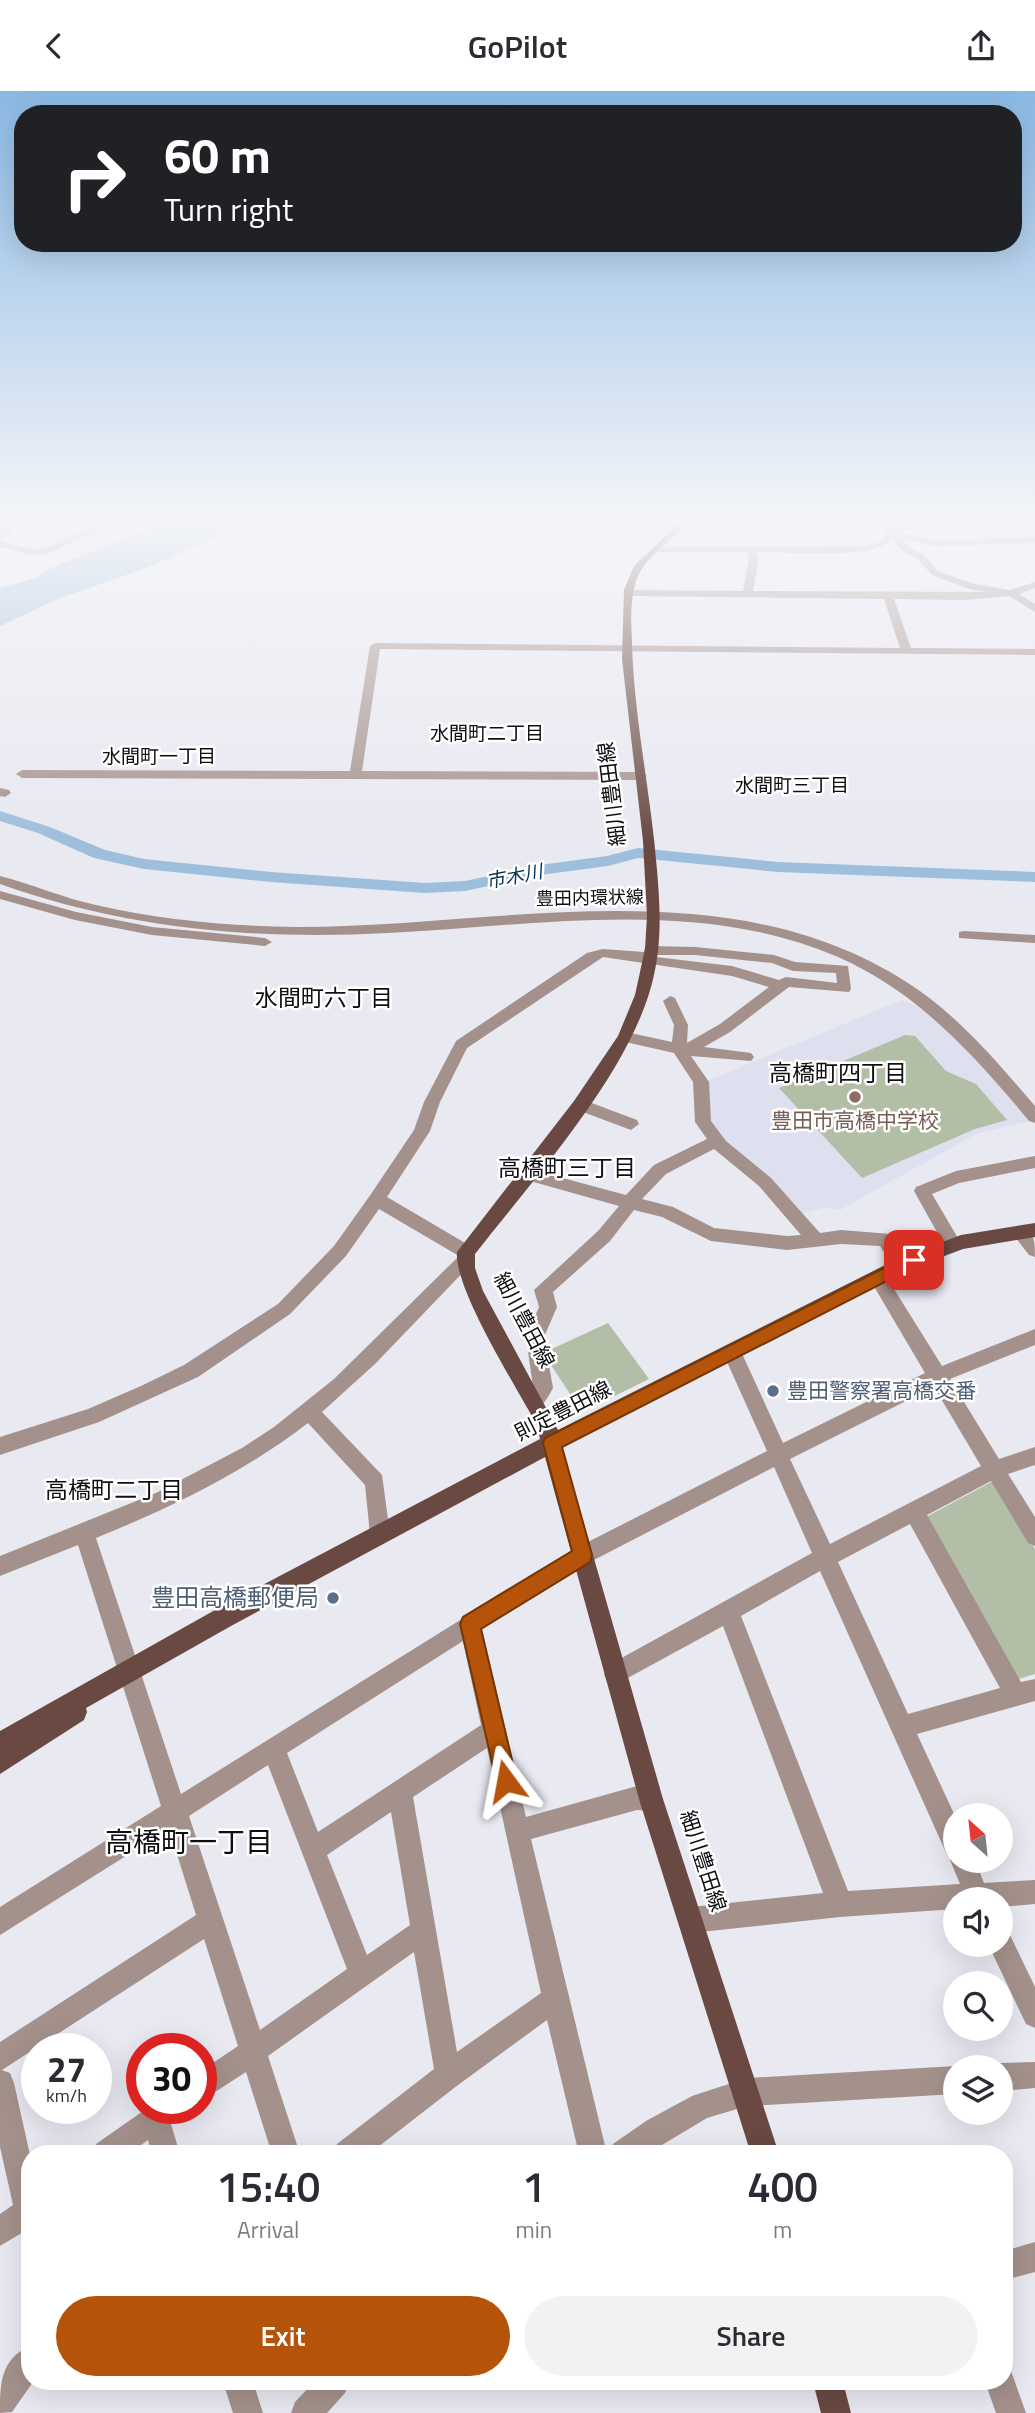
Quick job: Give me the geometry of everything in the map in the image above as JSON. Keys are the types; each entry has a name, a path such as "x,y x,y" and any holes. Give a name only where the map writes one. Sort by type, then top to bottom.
{"main road":[{"name":"細川豊田線","path":"628,626 627,647 649,847 653,912 649,956 639,1004 626,1037 580,1105 466,1257 475,1293 546,1424 651,1799 762,2145"},
{"name":"則定豊田線","path":"0,1744 223,1618 380,1534 901,1265 953,1245 1028,1231"},
{"name":"則定豊田線","path":"0,1762 97,1697 129,1672"},
{"path":"830,2390 836,2413"}],"street":[{"path":"898,626 905,650"},
{"path":"355,776 375,646 1035,652"},
{"path":"22,774 641,776"},
{"name":"豊田内環状線","path":"0,870 11,881 85,906 150,919 293,930 388,929 653,912 736,916 785,927 831,942 887,967 937,999 988,1045 1035,1099"},
{"path":"0,895 100,922 152,932 265,942"},
{"name":"豊田内環状線","path":"653,912 732,923 799,939 867,966 928,1004 977,1049 1035,1117"},
{"path":"964,935 1035,939"},
{"path":"799,939 802,967"},
{"path":"649,956 695,951 774,959 802,967 843,969 844,989 786,982 725,1028 682,1049"},
{"path":"0,1447 92,1416 148,1392 191,1371 284,1309 340,1251 377,1199 422,1131 432,1102 461,1045 592,956 603,953 649,956 762,978 780,986"},
{"path":"670,1001 681,1025 682,1049 701,1080 701,1115 717,1141 765,1182 814,1239"},
{"path":"626,1037 682,1049 746,1057"},
{"path":"580,1105 631,1124"},
{"path":"534,1401 543,1388 535,1337 548,1307 544,1290 611,1229 629,1209 631,1201 652,1174 667,1163 717,1141"},
{"path":"953,1245 922,1191 956,1177 1035,1162"},
{"path":"529,1175 631,1201 671,1214 711,1234 787,1243 847,1237 885,1239 901,1265"},
{"path":"0,1566 215,1475 310,1412 351,1378 466,1257 377,1199"},
{"path":"1028,1231 1035,1250"},
{"path":"878,1277 1035,1536"},
{"path":"0,1922 583,1555 937,1376 1035,1337"},
{"path":"732,1353 943,1817"},
{"path":"310,1412 375,1481 380,1534"},
{"path":"615,1674 824,1557 995,1469 1035,1456"},
{"path":"902,1727 1026,1693 915,1512"},
{"path":"84,1532 283,2145"},
{"path":"729,1612 840,1904"},
{"path":"470,1624 591,2145"},
{"path":"315,1849 494,1730"},
{"path":"274,1750 315,1849 361,1973"},
{"path":"400,1792 449,2075"},
{"path":"518,1831 637,1798 651,1799"},
{"path":"1013,1894 1035,1892"},
{"path":"691,1920 840,1904 943,1898"},
{"path":"0,2058 211,1920"},
{"path":"217,2077 424,1930"},
{"path":"1007,1957 1035,2015"},
{"path":"359,2145 449,2075 555,1999"},
{"path":"1013,2076 1035,2075"},
{"path":"636,2145 702,2106 747,2092 943,2081"},
{"path":"0,2083 21,2175"},
{"path":"119,2145 148,2124"},
{"path":"164,2124 165,2145"},
{"path":"0,2232 21,2216"},
{"path":"1013,2263 1035,2257"},
{"path":"11,2413 0,2400 21,2373"},
{"path":"241,2390 248,2413"},
{"path":"306,2413 327,2390"},
{"path":"1003,2390 1011,2413"}],"shaded area":[{"name":"豊田市高橋中学校","path":"902,1000 921,1008 954,1034 1029,1121 976,1134 840,1210 826,1207 797,1215 714,1134 702,1083"}],"green space":[{"path":"905,1035 915,1036 946,1071 976,1084 1007,1120 975,1129 862,1178 779,1088"},
{"path":"608,1323 649,1379 582,1412 543,1353"},
{"path":"995,1480 1035,1549 1035,1674 1012,1681 926,1517"}],"waterway":[{"name":"市木川","path":"0,816 44,830 100,854 144,864 271,877 425,888 465,886 540,870 608,861 638,853 778,867 1035,877"}],"place":[{"name":"豊田市高橋中学校","path":"855,1097"},
{"name":"豊田警察署高橋交番","path":"773,1391"},
{"name":"豊田高橋郵便局","path":"333,1598"}],"district":[{"name":"水間町二丁目","path":"487,733"},
{"name":"水間町一丁目","path":"159,756"},
{"name":"水間町三丁目","path":"792,785"},
{"name":"水間町六丁目","path":"324,998"},
{"name":"高橋町四丁目","path":"838,1073"},
{"name":"高橋町三丁目","path":"567,1168"},
{"name":"高橋町二丁目","path":"114,1490"},
{"name":"高橋町一丁目","path":"189,1842"}],"route":[{"path":"506,1781 470,1624 583,1555 552,1443 914,1260"}]}
